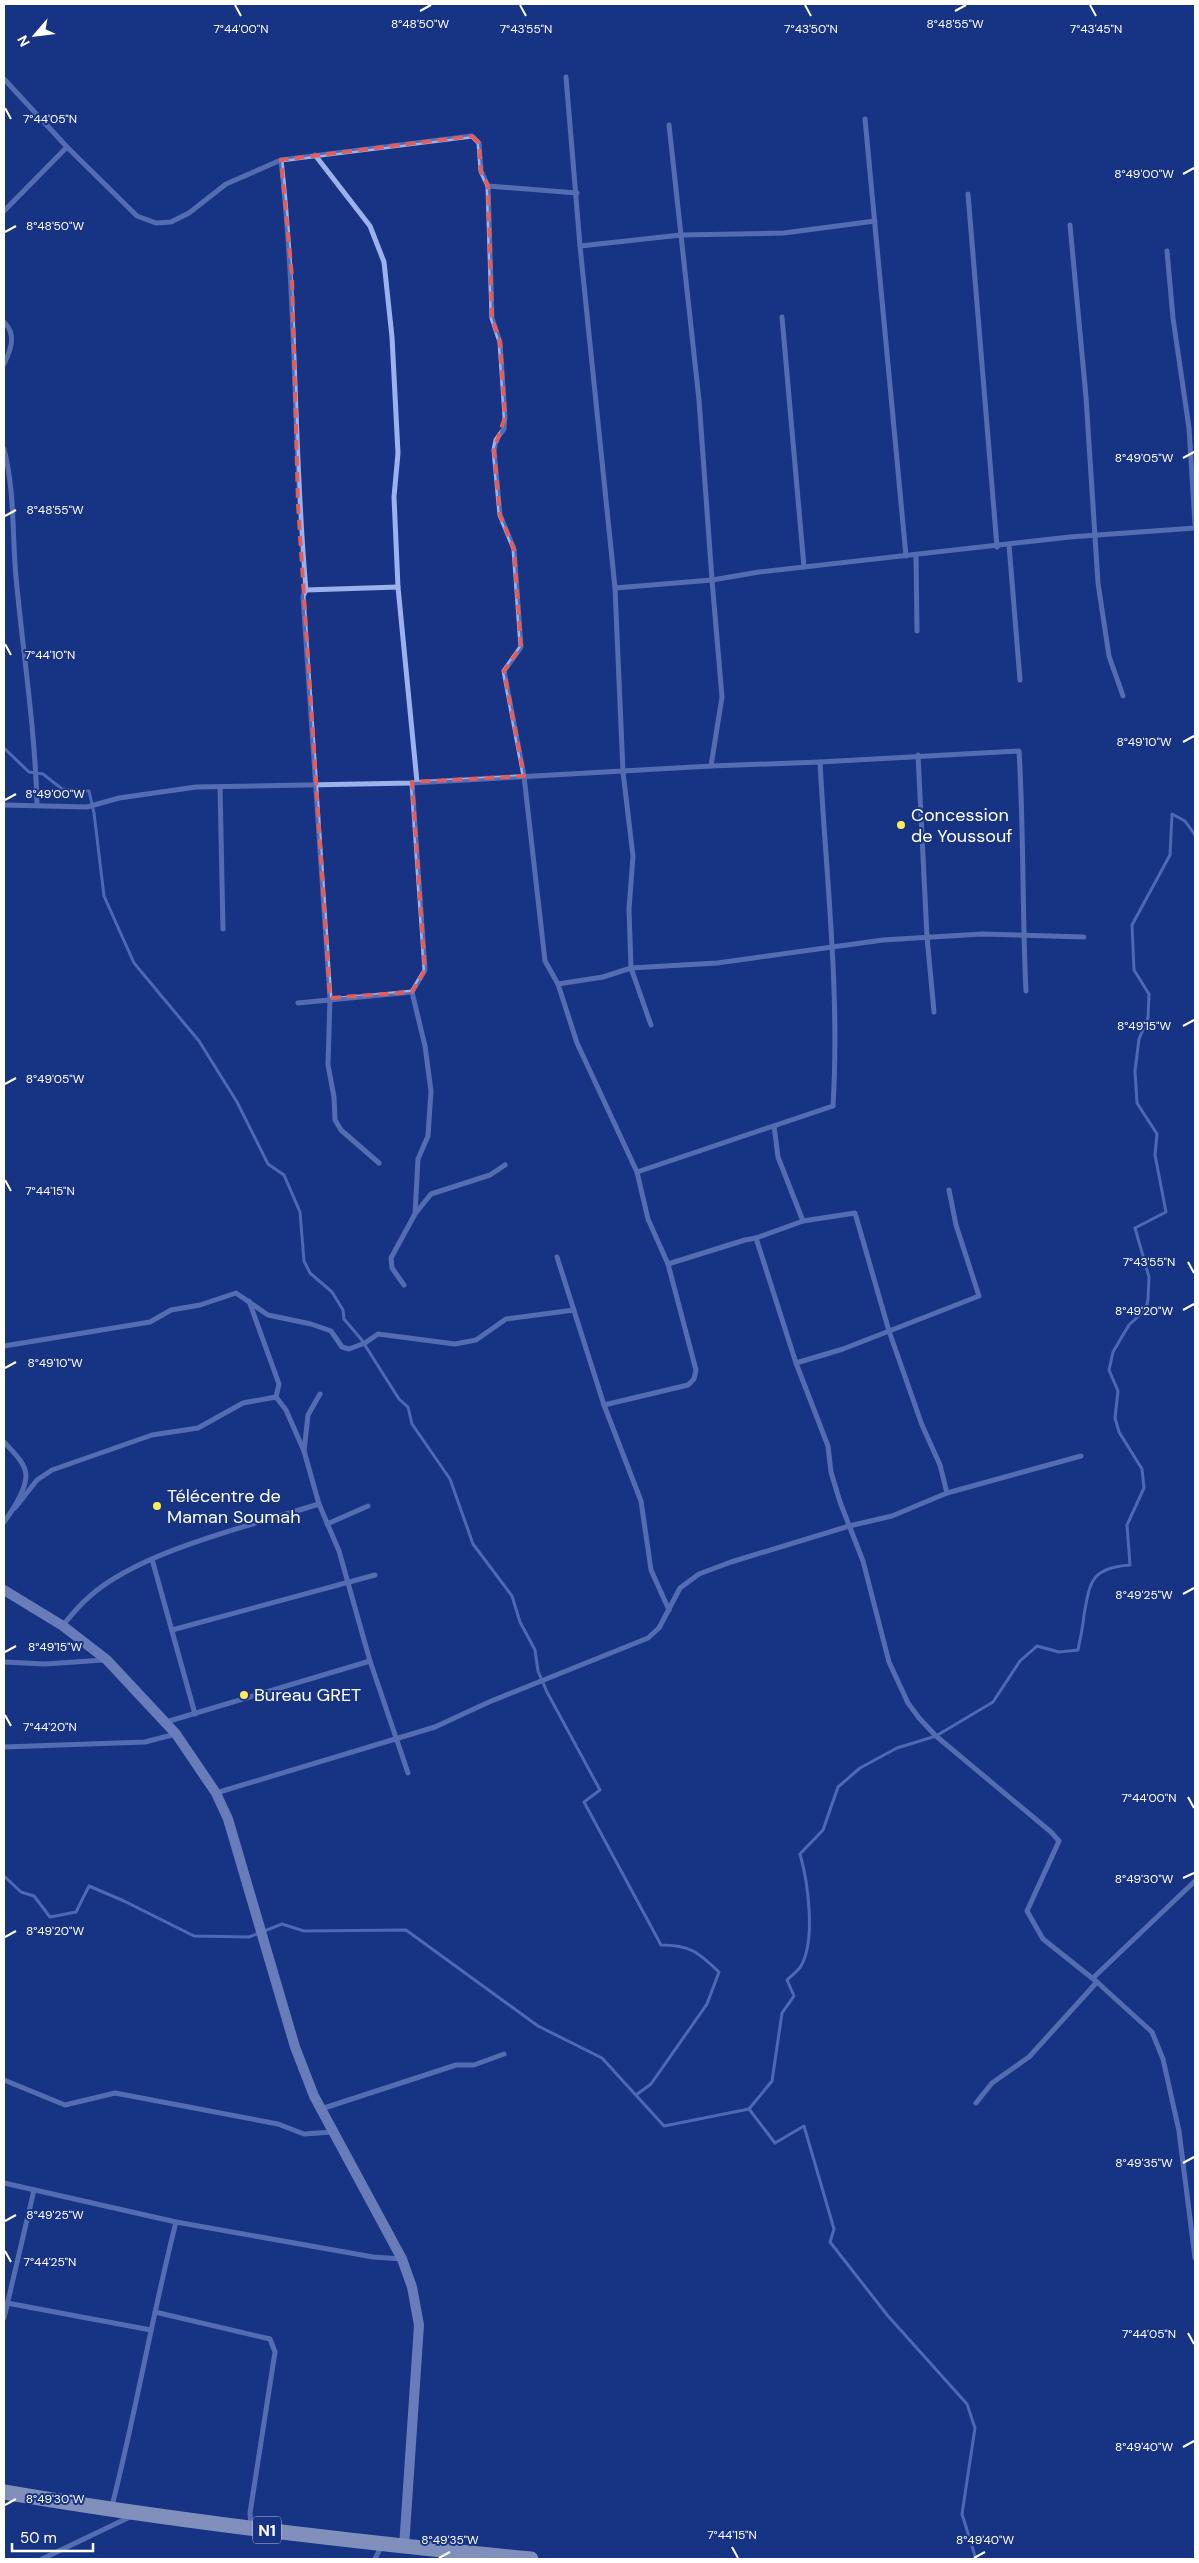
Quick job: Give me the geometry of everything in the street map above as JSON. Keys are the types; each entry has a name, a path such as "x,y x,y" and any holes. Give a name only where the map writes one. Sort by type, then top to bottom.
{"highway":[{"name":"N1","path":"4,2492 136,2514 404,2547 531,2559"}],"street":[{"path":"566,76 580,246 615,588 623,772 633,856 629,883 631,968 651,1025"},
{"path":"4,79 67,147 137,216 156,223 171,222 189,213 226,184 282,160 472,136 479,143 481,171 488,186 492,318 500,342 505,417 504,429 496,440 494,450 500,514 514,549 521,647 504,671 524,776 545,962 558,984 577,1043 637,1172 648,1219 668,1264 696,1370 694,1379 688,1385 604,1405"},
{"path":"866,119 906,556"},
{"path":"669,125 699,400 722,697 711,766"},
{"path":"4,211 67,147"},
{"path":"314,156 370,226 384,262 392,338 398,453 394,497 398,587 414,782 425,970 412,992 425,1046 431,1091 428,1136 418,1159 415,1214"},
{"path":"282,160 292,276 298,504 306,590 303,596 314,786 330,998 328,1065 334,1097 335,1120 341,1130 378,1163"},
{"path":"488,186 577,193"},
{"path":"968,194 997,547"},
{"path":"580,246 681,235 784,233 875,221"},
{"path":"1070,225 1086,397 1098,583 1109,656 1123,696"},
{"path":"615,588 712,580 759,572 1094,535 1195,526 1189,428 1173,318 1166,251"},
{"path":"782,317 804,568"},
{"path":"4,322 9,327 13,338 4,364"},
{"path":"4,449 12,490 16,576 37,769 37,804"},
{"path":"1009,545 1020,680"},
{"path":"916,555 917,631"},
{"path":"306,590 398,587"},
{"path":"4,804 87,807 119,798 196,786 314,786 414,782 1019,751 1024,822 1026,991"},
{"path":"918,755 927,937 934,1012"},
{"path":"637,1172 833,1106 836,1046 820,762"},
{"path":"220,787 223,929"},
{"path":"558,984 603,977 631,968 717,963 830,946 927,937 982,934 1084,937"},
{"path":"298,1003 330,998 412,992"},
{"path":"774,1126 778,1157 803,1221"},
{"path":"404,1285 392,1268 391,1258 415,1214 431,1194 490,1175 505,1165"},
{"path":"796,1363 888,1331 979,1296 956,1225 949,1190"},
{"path":"668,1264 756,1238 803,1221 855,1213 888,1331 922,1425 940,1465 947,1493"},
{"path":"756,1238 796,1363 828,1446 831,1472 863,1561 889,1662 908,1703 936,1736 1051,1832 1058,1841 1027,1911 1043,1939 1095,1980 1152,2032 1163,2059 1179,2131 1195,2258"},
{"path":"557,1257 604,1405 641,1502 651,1570 669,1610"},
{"path":"4,1346 150,1322 171,1310 200,1305 236,1293 268,1315 312,1324 331,1331 342,1347 349,1350 378,1334 390,1334 408,1340 429,1340 455,1344 476,1340 506,1319 574,1310"},
{"path":"249,1301 280,1384 276,1397"},
{"path":"304,1451 308,1415 320,1394"},
{"path":"276,1397 286,1410 304,1451 319,1504 339,1551 370,1661 408,1774"},
{"path":"4,1522 37,1480 52,1470 152,1435 198,1428 243,1403 276,1397"},
{"path":"4,1442 19,1458 26,1475 16,1508"},
{"path":"216,1793 435,1727 489,1702 648,1638 659,1628 680,1588 699,1574 731,1562 849,1526 892,1516 947,1493 1081,1456"},
{"path":"63,1626 89,1596 126,1572 152,1559 319,1504"},
{"path":"327,1524 368,1506"},
{"path":"152,1559 195,1714"},
{"path":"172,1630 375,1575"},
{"path":"4,1590 63,1626 107,1660 176,1734 216,1793 228,1819 295,2047 320,2109 402,2259 412,2287 419,2325 404,2547"},
{"path":"4,1662 44,1664 107,1660"},
{"path":"166,1723 370,1661"},
{"path":"4,1747 145,1742 176,1734"},
{"path":"976,2103 992,2083 1029,2057 1095,1980 1195,1881"},
{"path":"320,2109 456,2065 474,2065 504,2054"},
{"path":"4,2080 65,2105 115,2093 278,2124 304,2134 332,2132"},
{"path":"4,2183 176,2222 373,2257 402,2259"},
{"path":"4,2318 34,2190"},
{"path":"111,2510 129,2441 151,2330 176,2222"},
{"path":"7,2303 151,2330"},
{"path":"155,2312 270,2339 275,2352 250,2513 251,2528"},
{"path":"42,2559 136,2514"},
{"path":"375,2559 382,2544"}],"highlighted area":[{"path":"472,136 479,143 481,171 488,186 492,318 500,342 505,417 494,450 500,515 514,549 521,647 504,671 524,776 412,782 425,970 412,992 330,998 298,504 292,276 281,160"}],"waterway":[{"path":"4,748 29,772 43,774 62,789 89,791 94,813 104,896 134,963 199,1041 237,1102 268,1164 284,1175 300,1212 304,1261 310,1273 332,1292 343,1310 344,1319 361,1339 399,1399 408,1407 412,1424 450,1479 473,1544 512,1596 520,1622 535,1650 538,1671 547,1692 600,1790 584,1802 661,1945 687,1948 705,1959 719,1972 707,2004 651,2084 636,2095"},
{"path":"749,2109 772,2081 782,2013 794,1996 787,1980 801,1966 806,1955 809,1911 806,1880 800,1854 823,1830 838,1787 860,1768 897,1748 936,1736 993,1702 1020,1661 1037,1646 1059,1652 1078,1650 1088,1593 1095,1578 1107,1569 1130,1565 1127,1525 1144,1488 1142,1469 1119,1432 1115,1418 1118,1391 1109,1370 1113,1352 1129,1325 1146,1309 1148,1299 1149,1277 1135,1228 1166,1212 1155,1155 1157,1134 1137,1103 1135,1071 1139,1039 1148,1018 1149,994 1134,970 1132,925 1170,855 1172,814 1185,821 1195,835"},
{"path":"4,1876 21,1892 34,1896 50,1917 76,1912 89,1886 124,1901 194,1936 249,1937 282,1924 304,1931 406,1930 538,2026 602,2058 664,2126 749,2109 775,2143 804,2126 834,2229 830,2242 888,2316 967,2404 975,2428 962,2514 976,2559"}],"place":[{"name":"Concession de Youssouf","path":"901,825"},
{"name":"Télécentre de Maman Soumah","path":"157,1506"},
{"name":"Bureau GRET","path":"244,1695"}]}
